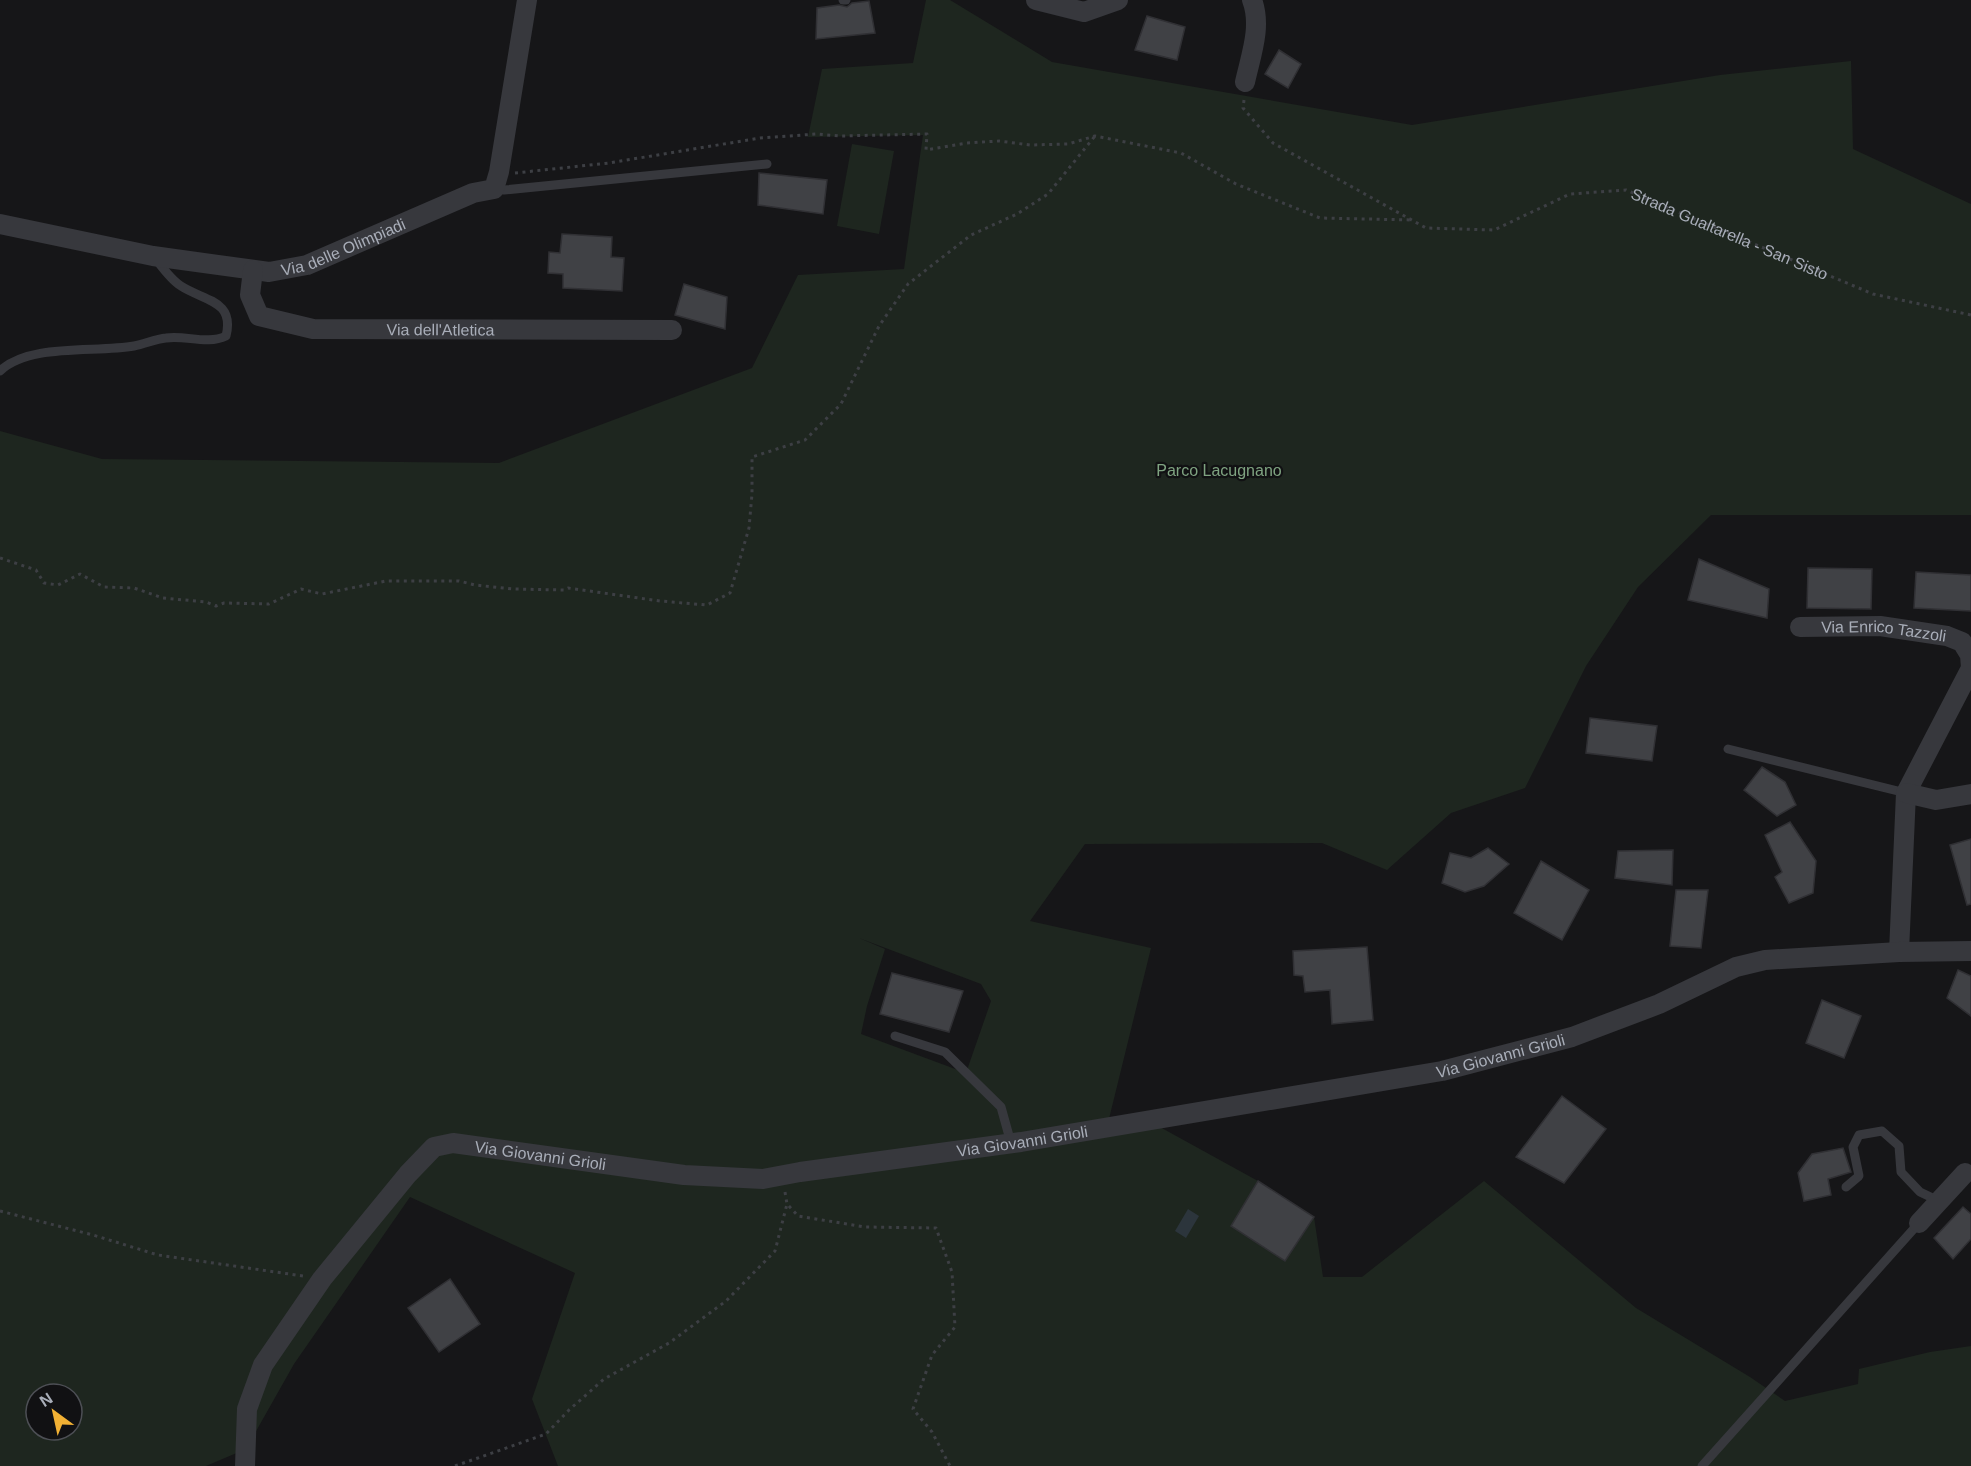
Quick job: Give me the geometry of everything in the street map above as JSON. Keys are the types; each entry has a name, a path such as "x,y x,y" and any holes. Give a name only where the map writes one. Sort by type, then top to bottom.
{"street":[{"path":"496,181 527,0"},
{"path":"1036,0 1084,12 1118,0"},
{"path":"1245,82 1257,13 1252,0"},
{"name":"Via delle Olimpiadi","path":"0,224 153,256 269,272 308,265 496,181"},
{"name":"Via dell'Atletica","path":"253,270 250,295 260,316 313,329 672,330"},
{"name":"Via Enrico Tazzoli","path":"1800,627 1880,626 1947,636 1962,642 1970,655 1971,668 1906,793 1899,952"},
{"path":"1906,793 1936,800 1971,794"},
{"name":"Via Giovanni Grioli","path":"246,1466 247,1409 263,1365 322,1279 408,1174 434,1147 453,1143 684,1175 763,1179 1011,1143 1442,1071 1572,1037 1659,1004 1736,967 1765,960 1899,952 1971,951"},
{"path":"1919,1223 1969,1167"}],"lane":[{"path":"496,181 504,190 766,164"},
{"path":"0,371 8,364 30,354 134,346 167,338 217,340 226,336 229,324 226,315 216,303 179,286 153,256"},
{"path":"1728,749 1906,793"},
{"path":"895,1036 945,1052 1001,1107 1011,1143"},
{"path":"1846,1187 1859,1176 1853,1147 1859,1135 1882,1131 1899,1146 1901,1172 1920,1192 1938,1201"},
{"path":"1702,1466 1919,1223"}],"path":[{"name":"Strada Gualtarella - San Sisto","path":"1245,82 1243,108 1273,143 1426,228 1494,230 1570,194 1626,190 1873,294 1971,315"},
{"path":"496,181 508,174 609,163 760,138 817,134 840,136 927,134 926,150 967,143 999,141 1030,145 1068,144 1095,136 1181,153 1236,184 1320,218 1413,220"},
{"path":"0,558 36,570 45,583 58,585 80,574 104,587 134,588 163,598 206,602 216,606 224,603 269,604 301,589 322,594 386,581 459,581 513,589 564,590 568,588 707,605 730,593 749,528 752,457 805,440 841,404 879,326 908,284 972,235 1017,214 1048,194 1095,136"},
{"path":"455,1466 546,1434 568,1410 604,1378 669,1343 726,1301 775,1251 787,1204 782,1175"},
{"path":"787,1204 798,1216 865,1227 936,1228 952,1272 955,1327 932,1355 913,1409 932,1432 950,1466"},
{"path":"0,1211 93,1235 158,1256 322,1279"}],"green space":[{"name":"Parco Lacugnano","path":"926,0 950,0 1052,62 1412,125 1720,75 1851,61 1853,149 1971,204 1971,515 1711,515 1638,587 1586,666 1525,788 1451,813 1387,870 1322,843 1085,844 1030,921 1151,948 1107,1127 1149,1121 1258,1181 1232,1226 1285,1261 1314,1217 1323,1277 1362,1277 1484,1181 1636,1308 1750,1377 1785,1401 1858,1384 1859,1369 1930,1352 1971,1346 1971,1466 558,1466 532,1399 575,1273 410,1197 294,1364 246,1449 206,1466 0,1466 0,431 102,459 499,463 752,368 798,275 904,269 923,135 808,137 822,69 913,63","holes":["859,938 981,984 991,1001 966,1073 861,1034 867,1006 885,949"]},
{"path":"852,144 894,151 879,234 837,226"}],"shaded area":[{"path":"1188,1209 1199,1216 1186,1238 1175,1231"}],"building":[{"path":"869,1 875,33 816,39 817,8 839,5 847,7 852,3"},
{"path":"1147,16 1185,27 1177,60 1135,50"},
{"path":"1279,50 1301,64 1288,88 1265,74"},
{"path":"759,173 827,180 823,214 758,205"},
{"path":"562,234 612,237 611,257 624,258 622,291 563,288 563,274 548,273 549,252 560,253"},
{"path":"684,284 727,297 725,329 675,315"},
{"path":"1699,559 1769,589 1767,618 1688,600"},
{"path":"1808,568 1872,569 1871,609 1807,608"},
{"path":"1916,572 1971,575 1971,611 1914,608"},
{"path":"1590,718 1657,726 1652,761 1586,753"},
{"path":"1762,767 1785,782 1796,805 1777,816 1744,790"},
{"path":"1790,822 1816,861 1813,893 1789,903 1775,877 1782,872 1765,835"},
{"path":"1971,839 1971,904 1967,905 1950,845"},
{"path":"1488,848 1509,864 1484,886 1465,892 1442,883 1450,853 1471,858"},
{"path":"1673,850 1672,885 1615,878 1618,851"},
{"path":"1541,861 1589,890 1562,940 1514,913"},
{"path":"1676,890 1708,890 1701,948 1670,946"},
{"path":"1367,947 1373,1020 1332,1024 1330,990 1305,992 1303,976 1294,975 1293,951"},
{"path":"1958,970 1971,976 1971,1016 1947,998"},
{"path":"892,973 963,991 949,1032 880,1014"},
{"path":"1822,1000 1861,1016 1844,1058 1806,1043"},
{"path":"1562,1096 1606,1129 1564,1183 1516,1157"},
{"path":"1843,1148 1851,1172 1828,1179 1831,1195 1804,1201 1798,1173 1812,1154"},
{"path":"1258,1181 1314,1217 1285,1261 1231,1226"},
{"path":"1963,1207 1971,1214 1971,1239 1953,1259 1934,1238"},
{"path":"450,1279 480,1324 439,1352 408,1308"}]}
